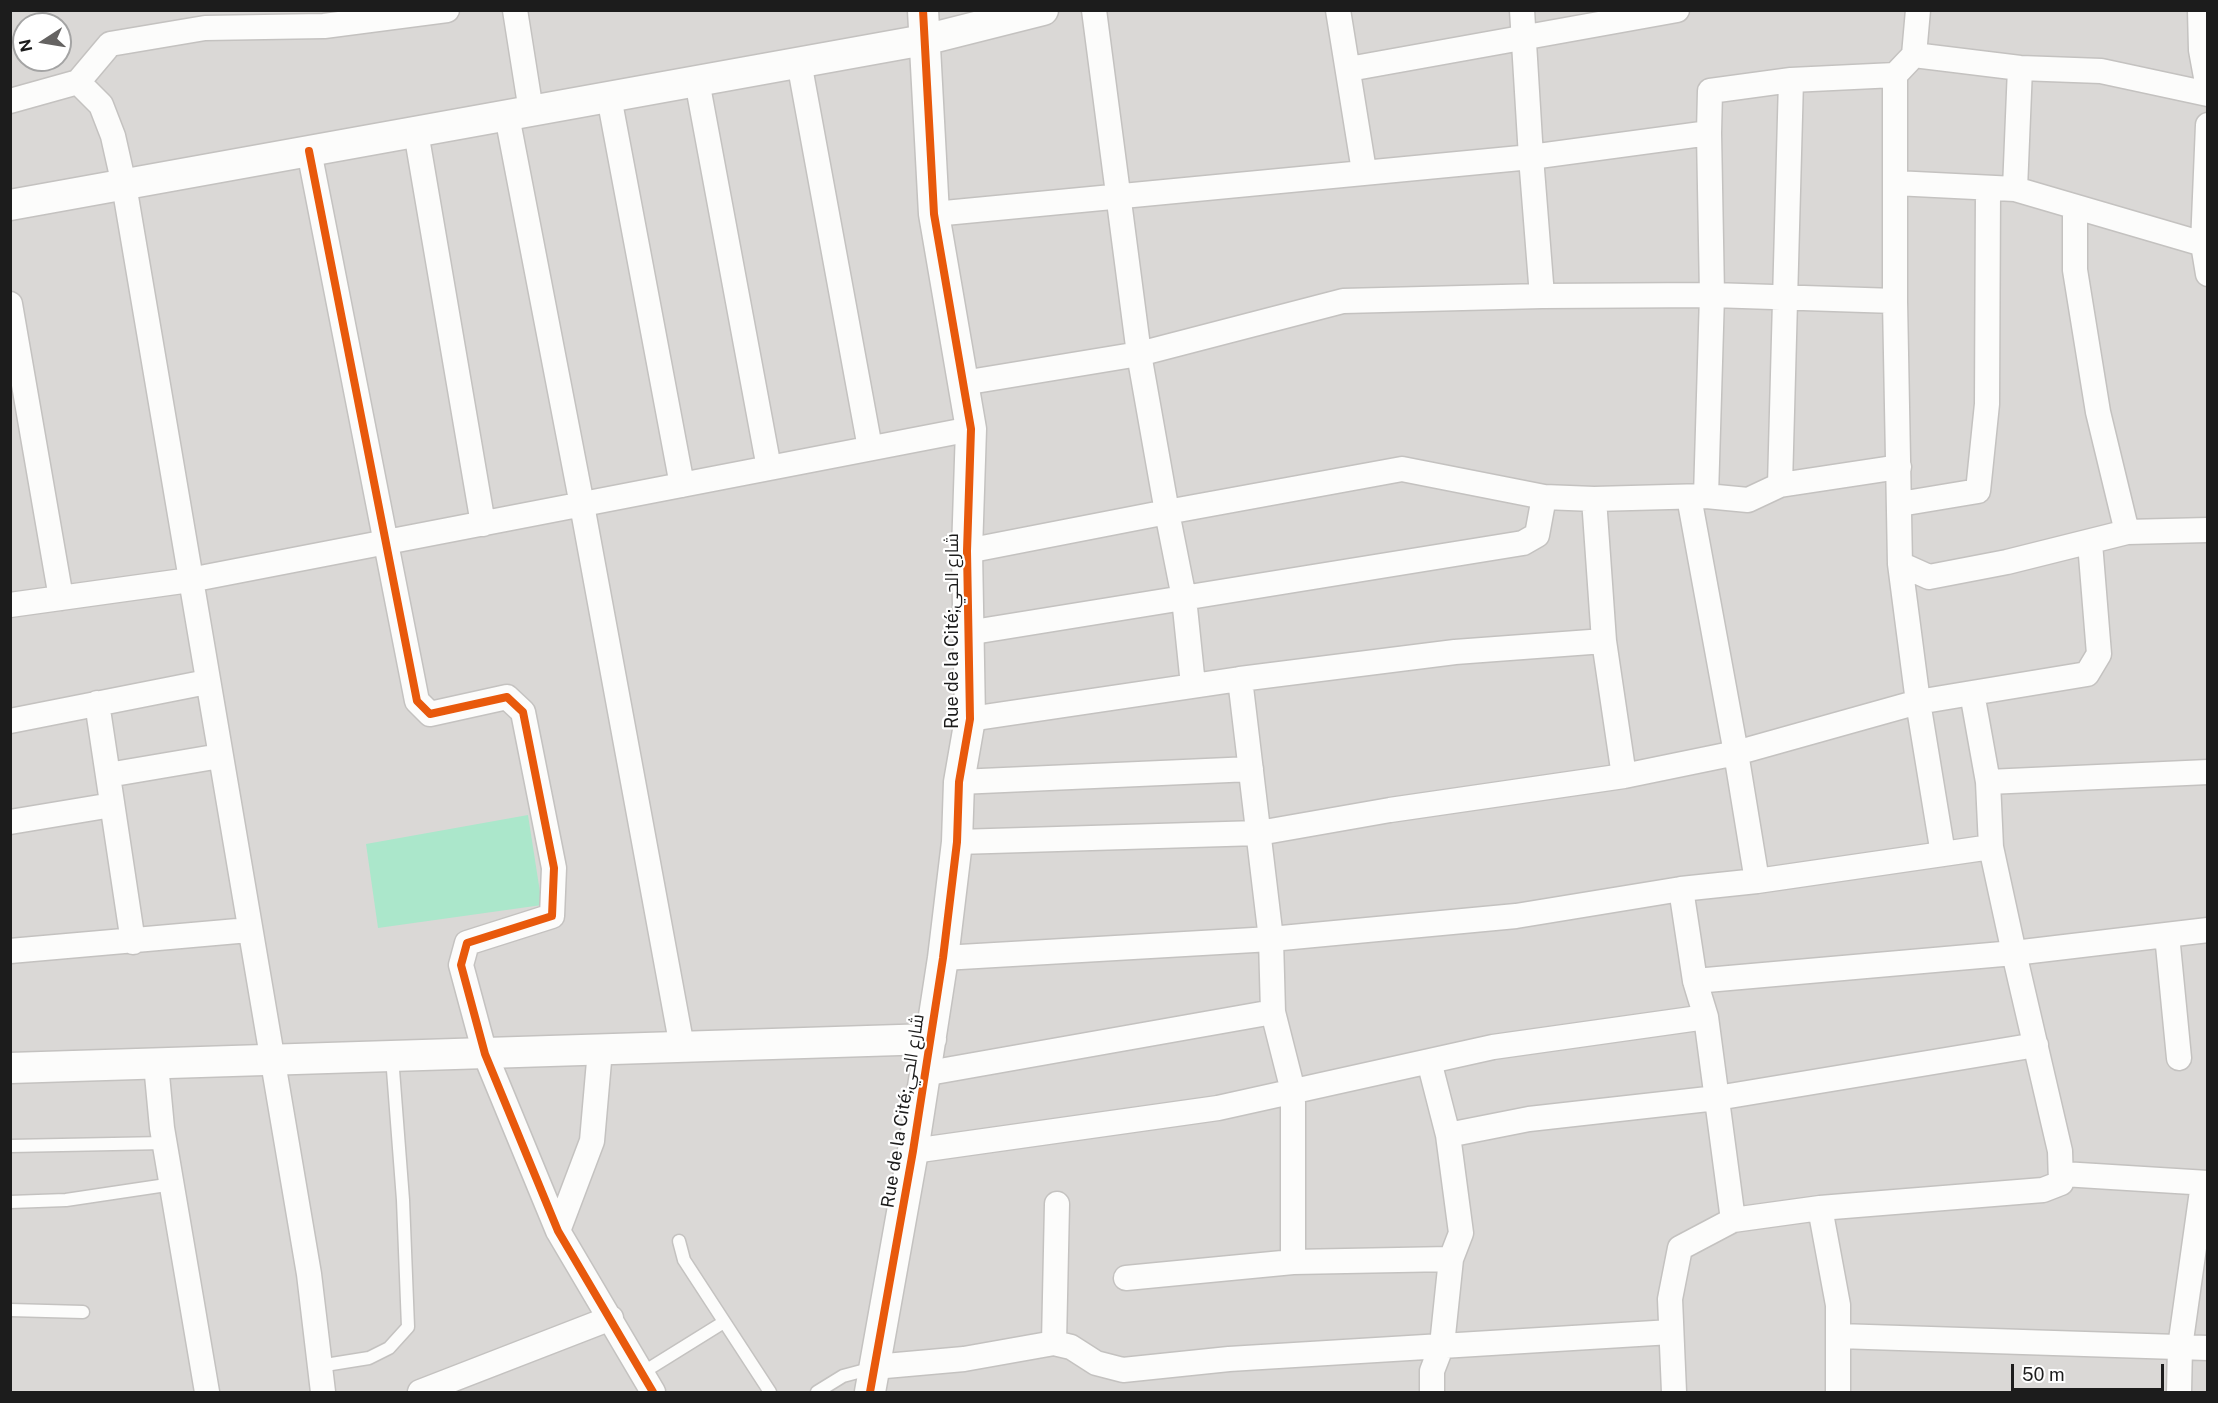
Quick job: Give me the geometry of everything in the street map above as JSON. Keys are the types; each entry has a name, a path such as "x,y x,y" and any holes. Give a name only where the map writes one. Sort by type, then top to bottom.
{"street":[{"path":"10,102 78,82 110,44 205,28 324,26 408,13 447,10"},
{"path":"515,10 519,113 582,505 682,1047"},
{"name":"Rue de la Cité;شارع الحي","path":"872,1380 913,1151 923,1074 931,1039 957,842 959,782 970,719 967,551 971,429 934,214 923,10"},
{"path":"10,205 924,40 1043,10"},
{"path":"1094,10 1139,354 1184,598 1193,685"},
{"path":"1338,10 1364,171"},
{"path":"1522,10 1522,37 1542,296"},
{"path":"1349,69 1677,10"},
{"path":"1918,10 1914,55 1895,75 1895,300 1900,564 1918,702 1943,854"},
{"path":"2200,10 2201,51 2208,88"},
{"path":"1914,55 2019,68 2101,71 2208,94"},
{"path":"799,62 870,448"},
{"path":"2015,189 2019,68"},
{"path":"1757,881 1698,497 1712,295 1710,91 1791,80 1895,75"},
{"path":"1779,485 1791,80"},
{"path":"697,81 769,468"},
{"path":"78,82 101,105 113,136 124,185 309,1274 323,1392"},
{"path":"609,97 682,485"},
{"path":"2208,125 2203,244 2208,274"},
{"path":"416,132 483,524"},
{"path":"934,214 1364,171 1531,157 1709,133"},
{"path":"309,152 417,701 430,714 507,698 523,712 554,868 552,916 467,943 461,965 485,1054 558,1231 648,1383"},
{"path":"1895,183 2015,189 2203,244"},
{"path":"1900,504 1978,491 1987,404 1988,189"},
{"path":"2075,207 2075,270 2098,412 2127,532"},
{"path":"963,384 1139,354 1343,301 1712,295 1895,300"},
{"path":"10,304 61,598"},
{"path":"10,605 190,580 971,429"},
{"path":"967,551 1402,469 1544,497 1594,499 1698,497 1748,500 1779,485 1899,467"},
{"path":"967,633 1523,543 1537,535 1544,497"},
{"path":"1594,499 1604,641 1624,776"},
{"path":"1900,564 1929,577 2090,543 2127,532 2208,530"},
{"path":"957,842 1258,833 1390,810 1624,776 1736,753 1918,702 2087,674 2099,654 2090,543"},
{"path":"970,719 1193,685 1455,652 1604,641"},
{"path":"1240,679 1271,939 1274,1012 1293,1091 1293,1262"},
{"path":"10,721 207,681"},
{"path":"1972,693 1988,782 1991,847 2060,1151 2061,1183"},
{"path":"97,704 133,942"},
{"path":"108,775 220,756"},
{"path":"959,782 1251,769"},
{"path":"1988,782 2208,772"},
{"path":"10,822 112,805"},
{"path":"943,958 1271,939 1516,916 1681,889 1757,881 1991,847"},
{"path":"1681,889 1695,981 1706,1017 1733,1220"},
{"path":"10,951 133,942 249,930"},
{"path":"1695,981 2014,953 2208,930"},
{"path":"2167,934 2179,1059"},
{"path":"923,1074 1274,1012"},
{"path":"913,1151 1218,1108 1493,1047 1706,1017"},
{"path":"10,1068 931,1039"},
{"path":"1448,1135 1529,1119 1717,1098 2036,1045"},
{"path":"558,1231 592,1141 600,1050"},
{"path":"1429,1061 1448,1135 1461,1233 1451,1259 1442,1345 1432,1371 1432,1392"},
{"path":"156,1064 165,1143 207,1392"},
{"path":"2061,1183 2063,1174 2205,1184 2180,1347 2179,1392"},
{"path":"1674,1392 1670,1299 1680,1248 1733,1220 1820,1208 2043,1190 2061,1183"},
{"path":"1054,1343 1057,1204"},
{"path":"1820,1208 1838,1305 1838,1392"},
{"path":"1126,1278 1293,1262 1451,1259"},
{"path":"420,1392 611,1318"},
{"path":"872,1380 964,1359 1054,1343 1071,1347 1096,1363 1123,1370 1229,1359 1671,1332"},
{"path":"1838,1336 2208,1348"}],"lane":[{"path":"319,1366 369,1358 389,1348 408,1327 404,1200 392,1057"},
{"path":"10,1146 165,1143"},
{"path":"10,1202 66,1200 173,1184"},
{"path":"679,1241 684,1260 770,1392"},
{"path":"10,1310 83,1312"},
{"path":"648,1383 724,1322"},
{"path":"817,1392 843,1376 872,1380"}],"shaded area":[{"path":"11,11 2207,11 2207,1392 11,1392"}],"green space":[{"path":"528,815 542,905 378,928 366,844"}],"cycle path":[{"path":"870,1392 913,1151 943,958 957,842 959,782 970,719 967,551 971,429 934,214 923,10"},
{"path":"309,151 417,701 430,714 507,697 523,712 554,868 552,916 467,943 461,965 485,1054 558,1231 653,1392"}]}
